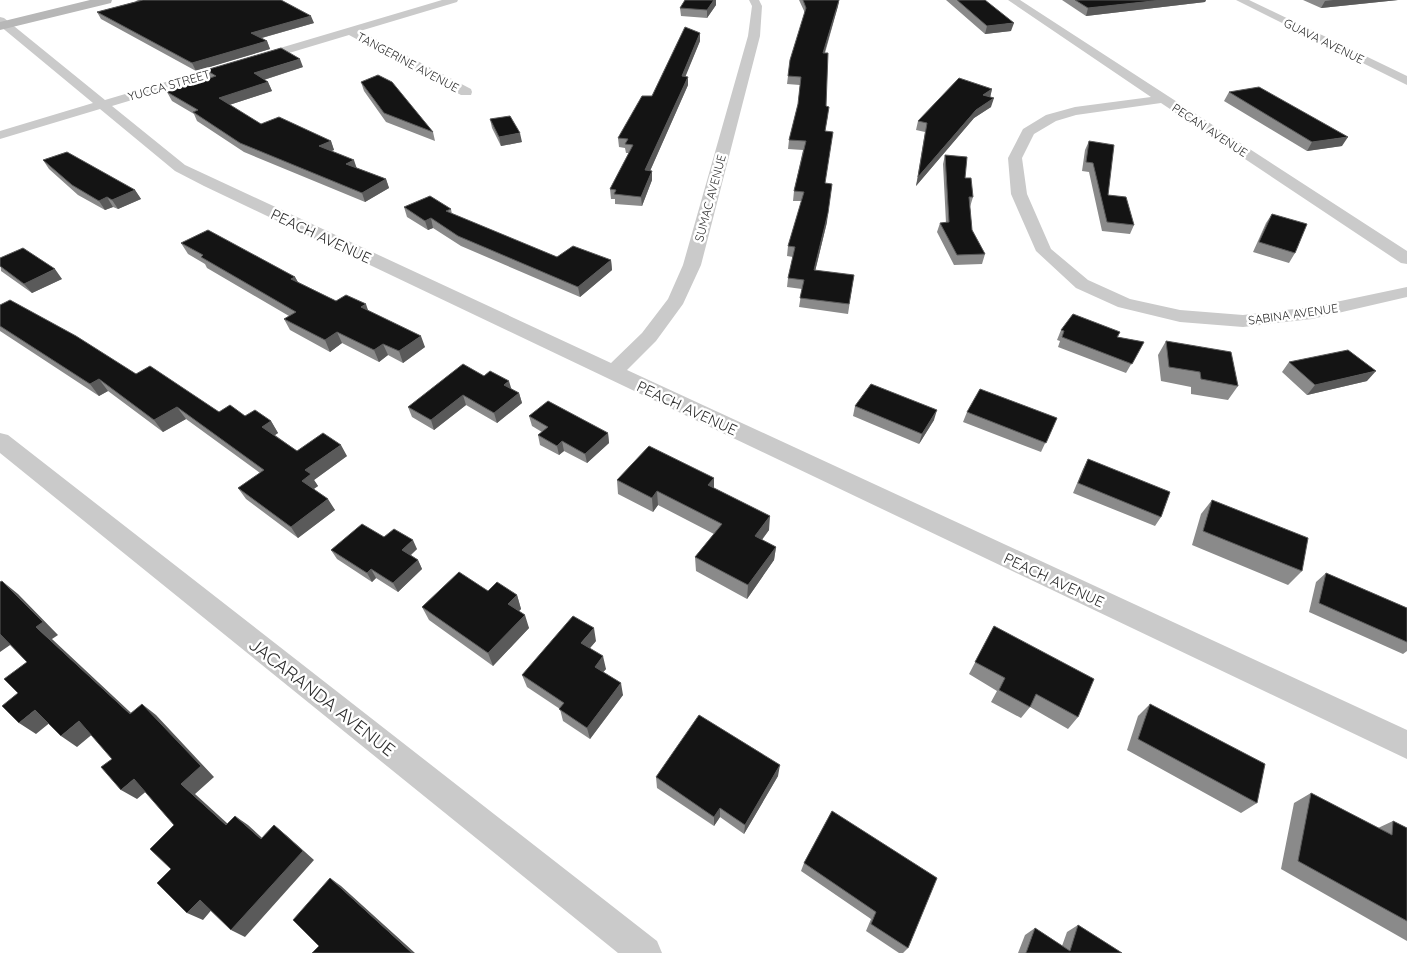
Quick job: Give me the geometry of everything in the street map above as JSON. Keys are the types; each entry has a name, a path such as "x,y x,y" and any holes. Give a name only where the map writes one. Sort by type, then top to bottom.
{"main road":[{"path":"2,23 106,0"}],"street":[{"name":"YUCCA STREET","path":"0,135 453,0"},
{"name":"SUMAC AVENUE","path":"612,373 649,337 677,300 692,265 754,36 757,6 754,0"},
{"name":"PECAN AVENUE","path":"1013,0 1407,259"},
{"name":"GUAVA AVENUE","path":"1241,0 1407,81"},
{"name":"PEACH AVENUE","path":"2,23 180,168 209,184 1407,745"},
{"name":"TANGERINE AVENUE","path":"351,31 466,92"},
{"name":"SABINA AVENUE","path":"1163,99 1075,111 1051,118 1028,132 1015,158 1019,194 1044,251 1082,284 1124,303 1180,316 1243,321 1312,313 1407,292"},
{"name":"JACARANDA AVENUE","path":"0,441 645,953"}],"building":[{"path":"143,0 281,0 311,16 251,33 267,41 192,63 97,12"},
{"path":"685,0 714,0 707,10 680,8"},
{"path":"803,0 839,0 823,53 828,53 826,106 829,107 825,131 833,132 825,183 832,184 828,213 814,270 854,275 849,304 800,298 804,280 788,278 795,247 788,246 804,192 794,191 806,141 789,140 798,104 801,77 788,76 790,60 806,8"},
{"path":"957,0 985,0 1014,23 987,26"},
{"path":"1075,0 1162,0 1088,8"},
{"path":"685,27 700,33 682,76 688,77 645,170 652,171 641,197 614,194 616,190 610,189 633,145 625,144 628,139 618,138 642,96 652,96"},
{"path":"281,48 300,59 254,73 268,82 219,98 261,124 279,117 331,141 319,146 354,160 346,164 386,179 362,193 240,143 193,112 198,110 167,92 216,76 206,70"},
{"path":"378,75 392,82 433,132 384,113 361,82"},
{"path":"959,78 992,89 983,95 994,98 976,110 918,177 927,123 918,121"},
{"path":"1259,87 1348,137 1312,142 1229,92"},
{"path":"510,116 520,133 499,137 490,119"},
{"path":"1089,141 1114,145 1108,195 1126,197 1134,225 1107,222 1093,163 1086,162"},
{"path":"67,152 135,190 112,200 107,197 99,201 72,185 43,160"},
{"path":"945,155 967,157 965,178 971,178 973,197 969,197 972,230 985,254 957,255 940,223 949,222"},
{"path":"430,196 451,209 446,211 557,257 573,246 611,260 578,287 458,236 431,218 425,221 404,207"},
{"path":"1272,214 1307,224 1295,253 1259,242"},
{"path":"208,230 295,277 291,279 336,301 346,295 366,304 361,307 421,336 399,351 383,344 374,350 337,332 325,340 284,319 296,312 201,257 203,255 181,243"},
{"path":"23,248 55,269 24,284 0,266 0,258"},
{"path":"10,300 76,336 136,374 150,366 219,412 230,405 245,416 255,410 271,421 262,427 297,451 323,433 341,445 305,470 311,474 302,481 328,499 291,527 238,488 264,470 177,407 154,420 99,379 90,384 0,326 0,305"},
{"path":"1073,314 1120,332 1117,337 1144,342 1132,364 1062,337 1064,331 1061,330"},
{"path":"1166,341 1231,352 1238,386 1201,379 1200,372 1169,367"},
{"path":"1348,350 1376,371 1315,385 1289,362"},
{"path":"463,364 484,376 490,371 509,381 504,385 519,393 494,413 463,395 431,420 408,407"},
{"path":"871,384 937,410 922,434 855,406"},
{"path":"980,389 1057,418 1046,443 967,412"},
{"path":"548,401 608,433 585,454 562,441 557,446 538,435 548,427 529,416"},
{"path":"649,446 714,478 708,485 770,516 755,536 776,547 748,585 695,557 722,524 657,491 652,498 617,480"},
{"path":"1088,459 1170,492 1161,517 1078,483"},
{"path":"1212,500 1308,538 1302,571 1203,531"},
{"path":"362,524 384,537 394,529 413,540 402,550 418,560 393,583 371,569 367,573 331,550"},
{"path":"459,572 488,591 497,582 517,595 508,604 525,615 488,653 422,607"},
{"path":"1326,573 1407,608 1407,642 1319,603"},
{"path":"2,581 43,622 36,627 130,714 142,704 201,766 181,784 226,825 235,816 261,839 274,825 303,851 231,930 200,900 187,913 157,883 171,869 150,849 174,825 134,779 121,790 101,767 112,759 79,721 61,736 35,710 19,723 2,706 18,693 4,679 27,662 0,634 0,582"},
{"path":"573,616 594,628 581,643 603,656 595,667 621,683 587,728 559,709 564,703 522,675"},
{"path":"994,626 1094,679 1078,717 1036,694 1030,707 999,690 1005,678 975,662"},
{"path":"1150,704 1265,764 1257,803 1138,739"},
{"path":"699,715 780,765 745,825 720,808 714,817 656,777"},
{"path":"1311,793 1392,835 1393,821 1407,828 1407,921 1298,861"},
{"path":"832,811 937,878 908,948 871,924 876,912 804,863"},
{"path":"330,878 412,953 312,953 319,946 293,920"},
{"path":"1078,925 1122,953 1026,953 1035,928 1070,951"}]}
